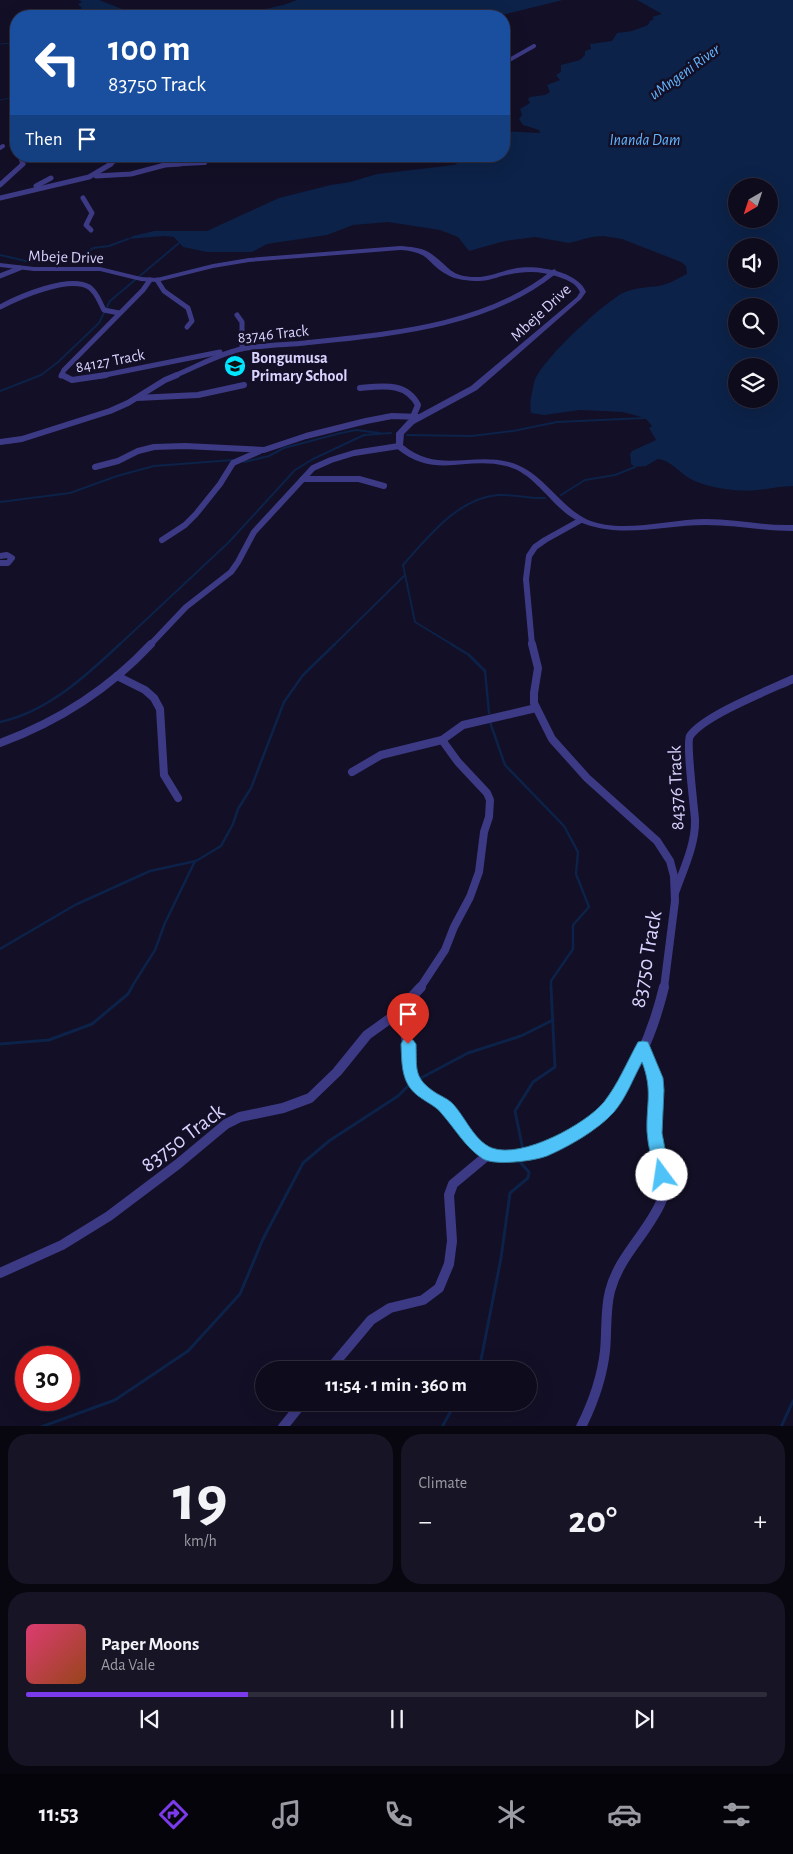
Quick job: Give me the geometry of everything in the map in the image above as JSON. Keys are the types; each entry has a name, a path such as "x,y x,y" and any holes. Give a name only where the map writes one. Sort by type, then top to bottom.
{"street":[{"path":"510,60 534,46"},
{"path":"0,185 23,164 22,162"},
{"path":"0,198 89,176 102,171 114,162"},
{"path":"89,176 131,174 157,166 206,162"},
{"path":"18,194 51,178"},
{"path":"83,198 92,213 86,225 92,230"},
{"name":"Mbeje Drive","path":"0,264 20,268 100,269 152,282 213,266 249,260 400,248 414,249 426,254 448,273 466,278 486,278 526,269 554,272 571,279 581,287 583,292 579,298 485,380 458,398 417,417 404,428 398,440 399,446"},
{"path":"0,276 20,268"},
{"name":"83746 Track","path":"0,442 22,439 97,416 136,398 165,380 238,349 307,344 406,332 432,326 500,304 539,284 554,272"},
{"path":"152,282 164,290"},
{"path":"152,282 179,298 186,305 192,317 192,321 187,327"},
{"name":"84127 Track","path":"152,282 64,370 61,376 72,380 92,378 158,363 238,349"},
{"path":"0,306 38,291 67,284 80,284 92,289 104,310 120,313"},
{"path":"237,315 242,322 238,349"},
{"path":"136,398 198,394 244,385"},
{"path":"162,540 196,514 220,484 233,463 261,450 306,436 366,421 392,416 417,417 418,405 405,388 387,386 360,388"},
{"path":"95,467 118,461 138,451 162,446 261,450"},
{"path":"0,743 32,732 94,694 117,676 186,606 226,576 236,565 246,542 254,532 313,468 322,463 379,448 399,446 413,457 428,463 490,462 518,468 540,483 568,513 598,526 615,528 704,522 793,528"},
{"path":"303,479 359,479 384,486"},
{"name":"83750 Track","path":"489,1154 509,1156 543,1150 591,1123 608,1108 643,1046 662,995 675,910 671,862 667,855 638,824 575,768 564,754 536,708 534,693 538,663 532,643 526,583 526,560 533,547 581,520"},
{"path":"0,556 7,555 12,558 8,563 0,563"},
{"path":"117,676 145,690 154,698 160,710 164,775 178,798"},
{"name":"84376 Track","path":"675,894 689,855 695,822 688,746 690,735 718,714 793,679"},
{"path":"352,772 382,755 442,740 470,722 499,718 536,708"},
{"name":"83750 Track","path":"0,1273 62,1245 108,1216 178,1164 226,1124 240,1117 283,1108 310,1098 337,1072 367,1035 395,1015 419,990 445,950 454,927 470,897 479,872 484,832 490,808 487,793 458,762 442,740"},
{"path":"337,1361 371,1320 390,1308 423,1300 439,1288 449,1264 452,1241 449,1195 453,1184 489,1154 469,1138 446,1107 421,1091 414,1083 410,1074 408,1044 402,1026 395,1015"},
{"path":"581,1426 600,1379 605,1349 610,1290 615,1275 637,1237 662,1201 664,1190 654,1133 657,1090 655,1078 643,1046"},
{"path":"283,1426 296,1411"}],"water":[{"path":"78,0 99,0 127,10 80,10 82,8 78,4 82,2"},
{"path":"297,0 563,0 510,13 510,10 260,10"},
{"name":"Inanda Dam","path":"637,0 793,0 793,486 743,491 697,482 663,460 658,459 646,466 635,467 631,464 630,454 632,451 656,440 649,428 652,426 645,418 623,412 580,410 544,415 531,413 530,405 534,383 538,374 547,361 589,319 625,292 663,285 687,274 686,266 681,262 622,239 603,236 569,243 535,237 505,241 469,251 458,237 440,230 388,222 353,225 327,235 267,244 252,252 207,252 183,247 174,237 128,239 154,231 207,231 279,198 377,174 454,165 459,162 510,162 510,131 540,133 539,130 523,125 519,119 522,115 520,109 530,103 528,99 530,97 545,95 550,92 547,85 560,80 556,75 561,72 561,65 580,60 585,55 585,51 591,49 590,44 612,41 617,33 632,31 648,25 654,19 652,17 662,14"}],"waterway":[{"path":"0,44 10,43"},
{"path":"0,100 10,98"},
{"path":"0,255 30,262 54,257 84,255 93,248 109,246 128,239"},
{"path":"0,391 41,375 57,363 99,323 110,301 179,243"},
{"path":"407,435 472,436 513,431 557,422 645,418"},
{"path":"244,462 269,456 284,448 341,433 356,430 380,433"},
{"path":"119,645 229,542 295,470 313,459 364,435 391,433"},
{"path":"0,502 70,493 117,476 154,466 233,460"},
{"path":"561,495 585,480 615,475 635,467"},
{"path":"453,645 415,622 403,565 433,531 470,503 498,495 545,498"},
{"path":"334,645 405,575"},
{"path":"0,722 34,710 50,701 94,668 120,644"},
{"path":"195,861 221,846 233,824 238,809 251,788 284,702 303,675 335,644"},
{"path":"451,644 469,655 485,671 489,713"},
{"path":"490,722 505,765 564,826 578,852 576,874 589,907 573,925 573,949 551,981 551,987"},
{"path":"0,949 75,905 150,871 195,861"},
{"path":"131,988 155,950 165,923 195,861"},
{"path":"0,1044 49,1040 92,1024 128,994 132,987"},
{"path":"551,987 553,1020"},
{"path":"419,1079 468,1053 521,1036 553,1020"},
{"path":"523,1150 515,1111 533,1082 555,1067 553,1020"},
{"path":"44,1426 115,1400 188,1351 240,1294 263,1239 303,1163 329,1141 398,1096 408,1086"},
{"path":"481,1361 501,1258 510,1193 528,1178 529,1172 519,1161"},
{"path":"781,1426 793,1401"},
{"path":"443,1426 451,1411"}],"place":[{"name":"Bongumusa Primary School","path":"235,366"}],"route":[{"path":"408,1044 410,1074 414,1083 421,1091 446,1107 469,1138 489,1154 509,1156 543,1150 566,1139 591,1123 608,1108 628,1077 643,1046 655,1078 657,1090 654,1133 662,1175"}],"water label":[{"name":"uMngeni River","path":"684,71"}]}
